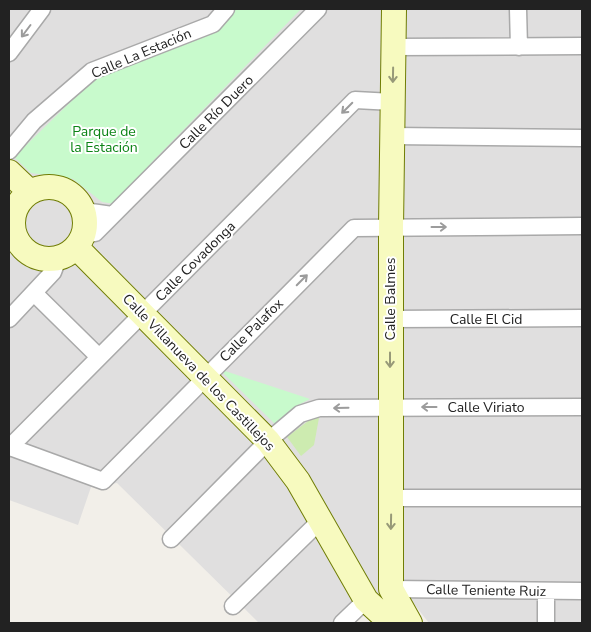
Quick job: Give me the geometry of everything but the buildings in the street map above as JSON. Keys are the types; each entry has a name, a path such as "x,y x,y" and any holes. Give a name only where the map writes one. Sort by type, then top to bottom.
{"street":[{"path":"9,53 42,9"},
{"name":"Calle La Estación","path":"9,151 34,121 92,71 213,24 226,9"},
{"name":"Calle Río Duero","path":"9,319 53,272 73,247 94,233 318,9"},
{"name":"Calle Balmes","path":"391,589 390,319 394,9"},
{"path":"518,9 520,47"},
{"path":"394,47 582,46"},
{"name":"Calle Covadonga","path":"9,448 355,100 392,102"},
{"path":"392,136 582,138"},
{"path":"9,172 20,195 13,219 16,238 21,246 37,258 73,247 86,223 84,211 74,196 64,190 53,187 41,188 20,195"},
{"path":"84,211 112,215"},
{"name":"Calle Palafox","path":"9,448 103,481 354,228 582,226"},
{"name":"Calle Villanueva de los Castillejos","path":"73,247 143,313 268,442 298,480 360,592 390,623"},
{"path":"34,293 100,357"},
{"name":"Calle El Cid","path":"390,319 582,318"},
{"name":"Calle Viriato","path":"171,539 268,442 300,414 319,408 582,407"},
{"path":"392,498 582,498"},
{"path":"233,606 320,521"},
{"path":"342,623 360,592 391,589 410,623"},
{"name":"Calle Teniente Ruiz","path":"391,589 582,592"},
{"path":"546,591 546,623"}],"shaded area":[{"path":"9,9 582,9 582,623 429,623 398,584 337,623 259,623 117,483 91,487 78,525 9,500"}],"green space":[{"name":"Parque de la Estación","path":"232,9 301,9 152,162 115,204 102,202 73,179 31,173 14,157 94,79 207,36"},
{"path":"225,371 310,399 298,405 276,425 223,373"},
{"path":"312,418 319,418 314,445 301,456 287,437"}]}
